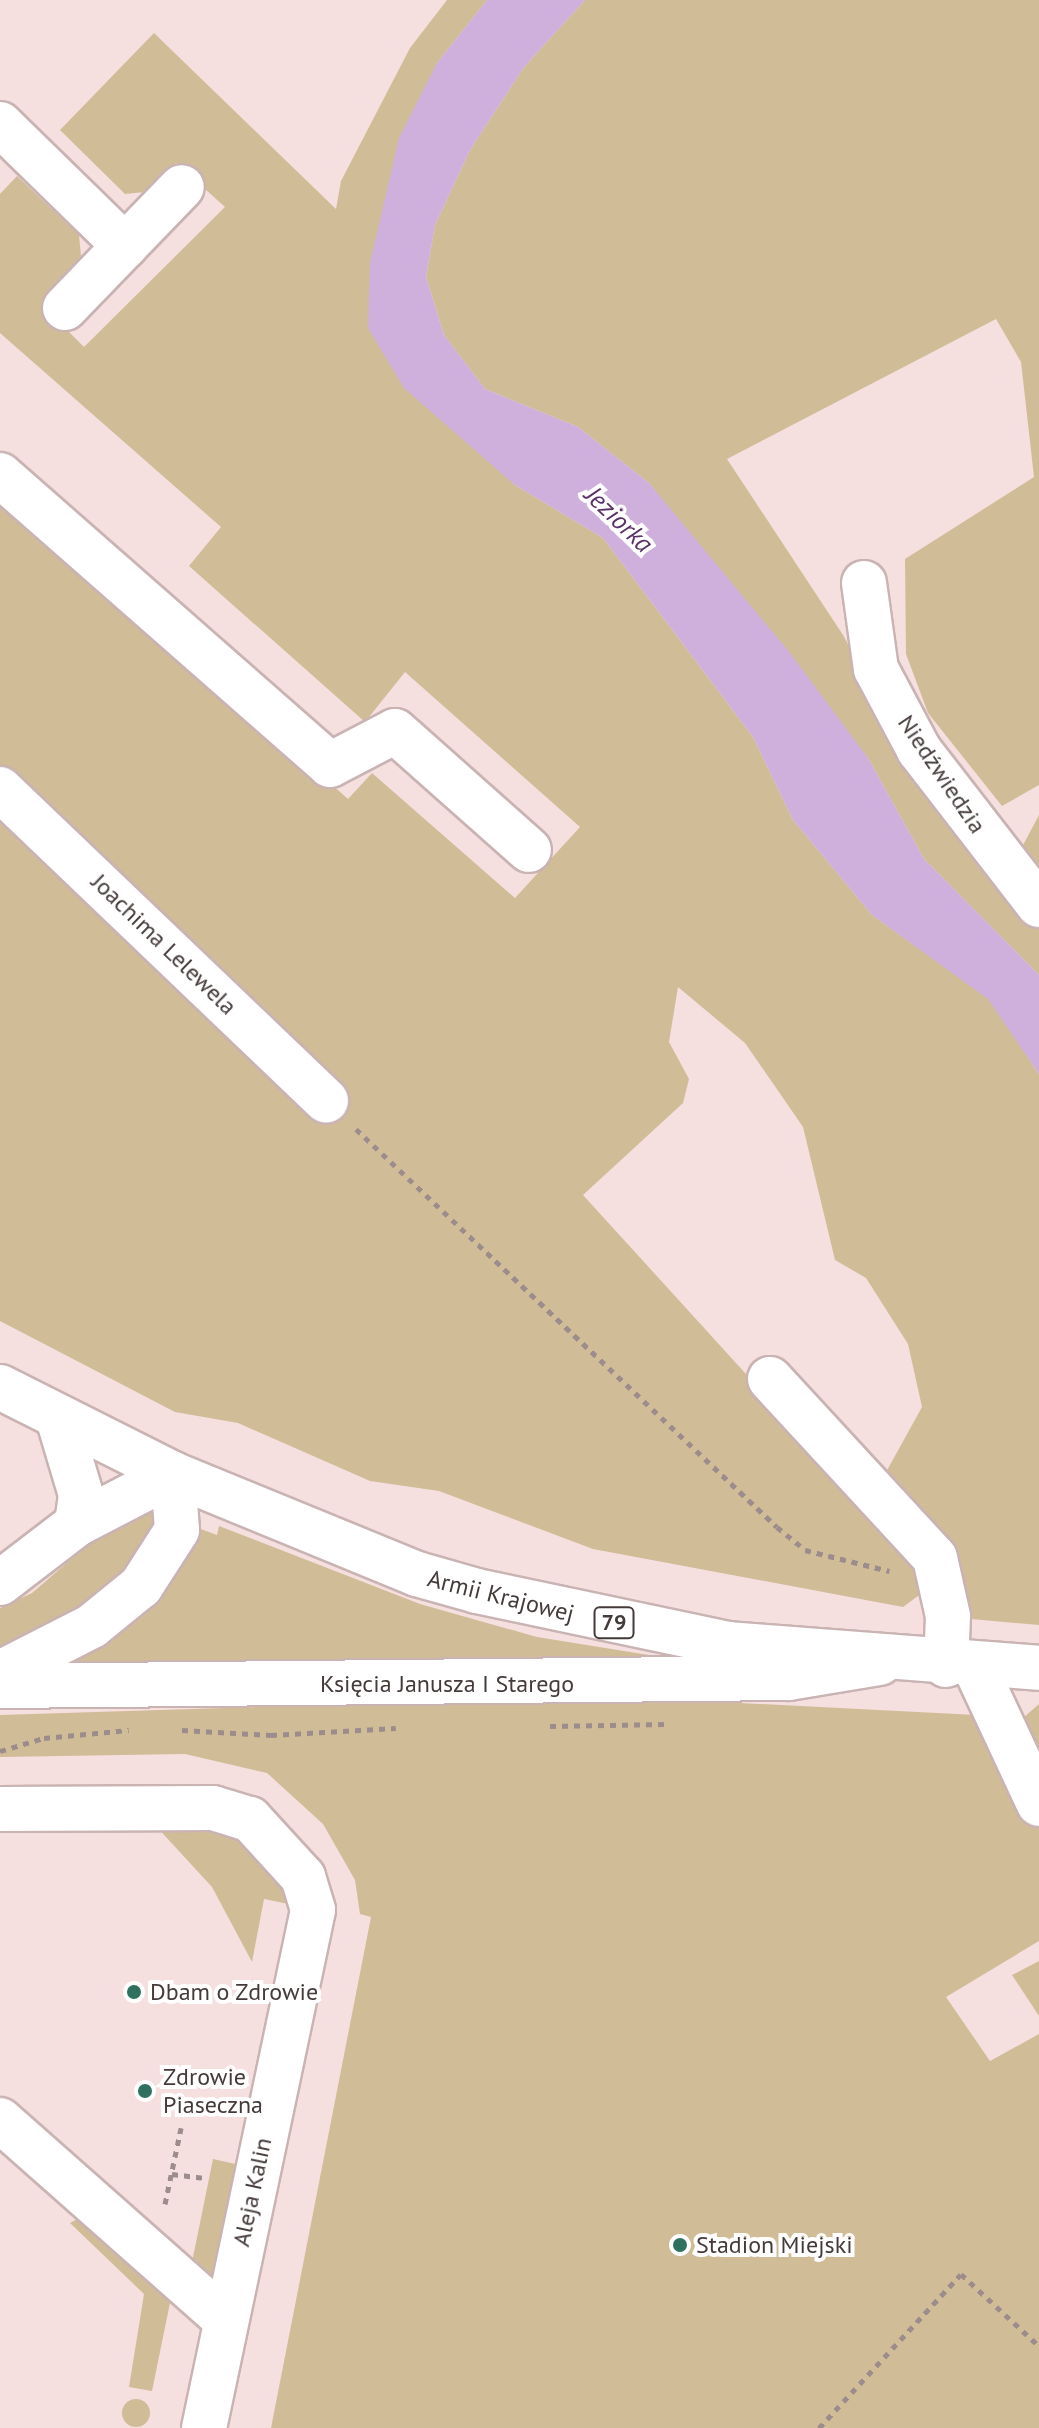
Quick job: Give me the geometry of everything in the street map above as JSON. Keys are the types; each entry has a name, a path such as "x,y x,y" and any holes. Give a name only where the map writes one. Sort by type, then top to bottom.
{"street":[{"path":"0,124 125,246"},
{"path":"65,308 182,187"},
{"path":"0,475 330,765 395,731 529,850"},
{"name":"Niedźwiedzia","path":"864,583 876,669 905,723 1039,905"},
{"name":"Joachima Lelewela","path":"0,789 326,1101"},
{"path":"770,1379 940,1571 961,1666 1039,1804"},
{"name":"Armii Krajowej","path":"0,1387 59,1421 173,1474 387,1563 477,1591 714,1641 893,1661 1039,1668"},
{"path":"59,1421 81,1495 77,1524"},
{"path":"0,1583 77,1524 173,1474 177,1530 141,1586 92,1626 0,1673"},
{"name":"Księcia Janusza I Starego","path":"0,1686 789,1678 893,1661"},
{"name":"Aleja Kalin","path":"0,1809 186,1806 232,1812 292,1858 313,1910 204,2428"},
{"path":"0,2120 225,2319"}],"path":[{"path":"326,1101 805,1550 871,1571 940,1571"},
{"path":"165,2204 181,2128"},
{"path":"172,2174 203,2178"},
{"path":"819,2428 961,2274 1039,2346"}],"shaded area":[{"path":"447,0 487,0 437,63 370,263 466,441 515,485 603,538 753,737 793,820 872,915 989,999 1039,1074 1039,1625 971,1619 885,1474 922,1407 908,1344 866,1278 835,1260 803,1127 745,1043 678,987 669,1042 689,1079 683,1103 583,1195 920,1565 922,1593 903,1607 593,1549 439,1491 370,1481 238,1423 175,1412 0,1321 0,812 132,888 0,766 0,489 348,799 372,773 515,898 580,827 405,672 365,722 189,566 221,527 0,333 0,194 17,176 79,235 81,256 43,306 84,347 225,207 176,163 145,192 125,194 60,130 154,33 336,209 341,181 410,48"},
{"path":"585,0 1039,0 1039,785 1002,806 928,713 906,654 905,559 1034,477 1021,362 996,319 727,459 843,635 943,818 1003,896 1039,927 1039,975 924,859 868,758 649,483 578,427 485,389 444,335 426,277 435,225 470,150 524,67"},
{"path":"1039,815 1039,879 1022,847"},
{"path":"156,1508 151,1542 104,1597 0,1650 0,1608 32,1593 112,1524"},
{"path":"219,1526 420,1604 537,1637 655,1656 64,1665 198,1528 217,1535"},
{"name":"Stadion Miejski","path":"604,1696 976,1715 1013,1770 1039,1827 1039,1941 946,1997 990,2061 1039,2034 1039,2428 271,2428 371,1917 360,1914 355,1880 323,1824 267,1773 185,1754 0,1757 0,1715"},
{"path":"1039,1704 1039,1773 1023,1718"},
{"path":"154,1824 215,1825 268,1858 294,1905 264,1899 252,1962 212,1887"},
{"path":"1039,1961 1039,2016 1012,1975"},
{"path":"213,2159 240,2165 218,2284 191,2267"},
{"path":"81,2217 171,2298 152,2391 129,2387 144,2294 70,2223"},
{"path":"136,2399 146,2403 150,2413 146,2423 136,2427 126,2423 122,2413 126,2403"}],"water":[{"name":"Jeziorka","path":"487,0 585,0 524,67 470,150 435,225 426,277 444,335 485,389 578,427 649,483 790,653 868,758 924,859 1039,975 1039,1074 988,999 872,915 793,820 753,737 603,538 515,485 404,388 368,328 370,263 399,138 437,63"}],"place":[{"name":"Dbam o Zdrowie","path":"134,1992"},
{"name":"Zdrowie Piaseczna","path":"145,2091"},
{"name":"Stadion Miejski","path":"680,2245"}]}
